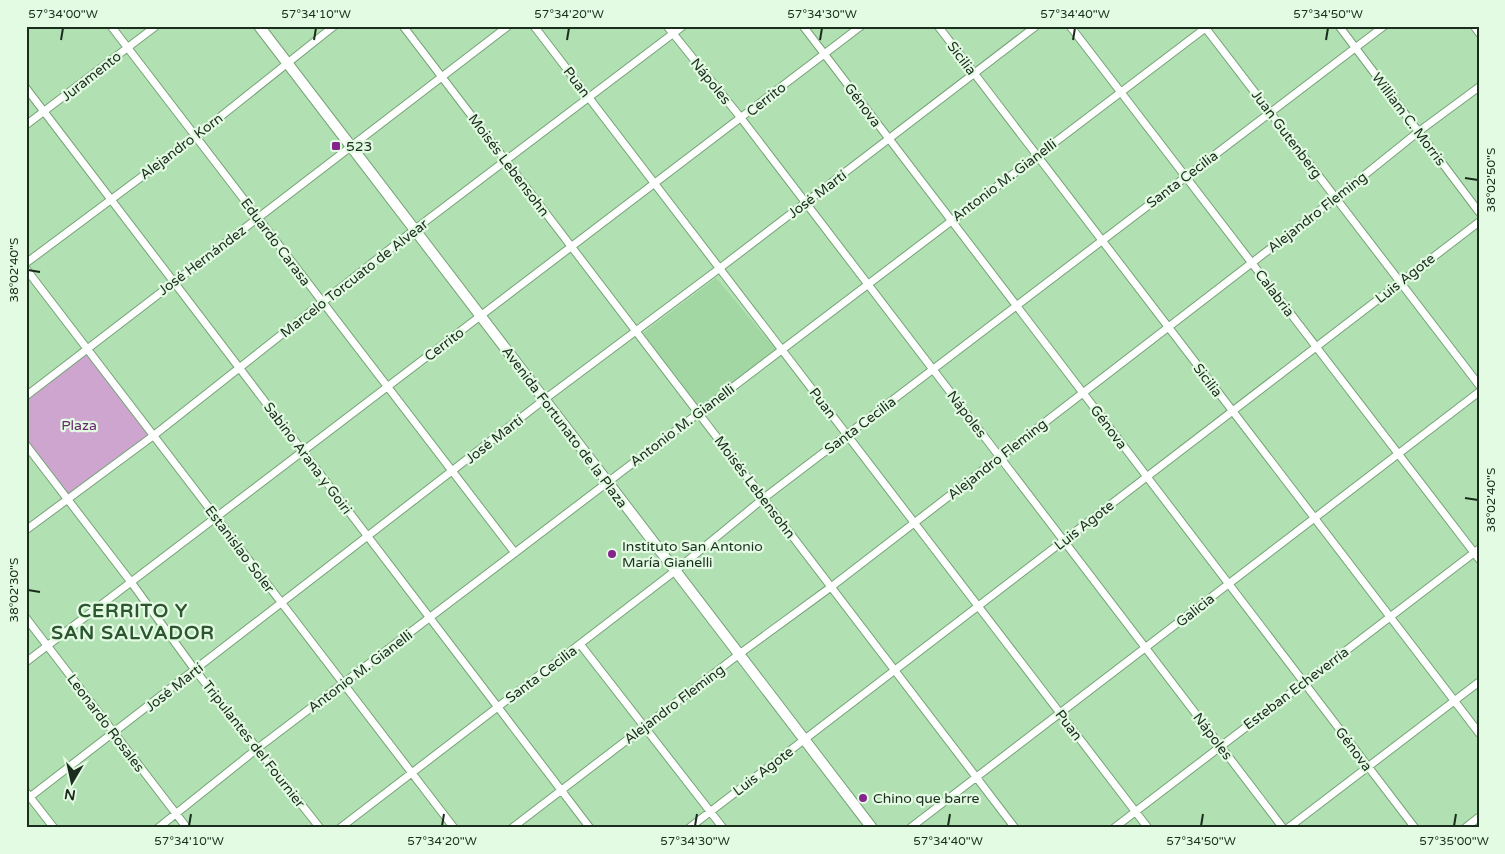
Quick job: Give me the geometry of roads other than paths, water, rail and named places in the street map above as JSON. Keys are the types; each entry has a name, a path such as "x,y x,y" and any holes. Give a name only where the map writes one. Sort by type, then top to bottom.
{"main road":[{"name":"Avenida Fortunato de la Plaza","path":"259,26 872,828"}],"street":[{"name":"Eduardo Carasa","path":"111,26 515,553"},
{"name":"Juramento","path":"26,126 156,26"},
{"name":"Alejandro Korn","path":"26,263 195,137 334,26"},
{"name":"Moisés Lebensohn","path":"403,26 1015,828"},
{"name":"José Hernández","path":"26,396 508,26"},
{"name":"Puan","path":"534,26 1148,828"},
{"name":"Nápoles","path":"667,26 806,202 1283,828"},
{"name":"Marcelo Torcuato de Alvear","path":"26,530 154,436 414,230 683,26"},
{"name":"Génova","path":"803,26 1414,828"},
{"name":"Cerrito","path":"26,662 861,26"},
{"name":"Sicilia","path":"938,26 1479,733"},
{"name":"José Martí","path":"28,796 114,733 544,399 720,268 1036,26"},
{"name":"Calabria","path":"1070,26 1398,454 1476,551 1479,559"},
{"name":"William C. Morris","path":"1339,26 1479,212"},
{"name":"Santa Cecilia","path":"340,828 675,571 764,498 1384,26"},
{"path":"1474,26 1479,33"},
{"name":"Antonio M. Gianelli","path":"158,828 343,683 1206,27"},
{"name":"Juan Gutenberg","path":"1206,27 1479,385"},
{"name":"Alejandro Fleming","path":"512,828 738,654 831,587 1336,198 1418,132 1479,87"},
{"name":"Sabino Arana y Goiri","path":"26,88 499,706 590,828"},
{"name":"Luis Agote","path":"689,828 1479,222"},
{"name":"Estanislao Soler","path":"26,269 454,828"},
{"name":"Galicia","path":"910,828 1479,392"},
{"name":"Tripulantes del Fournier","path":"26,445 131,582 195,670 320,828"},
{"name":"Esteban Echeverría","path":"1114,828 1476,551"},
{"name":"Leonardo Rosales","path":"26,618 186,828"},
{"path":"580,644 723,828"},
{"path":"1288,828 1479,682"},
{"path":"28,796 54,828"},
{"path":"1465,828 1479,818"}],"place":[{"name":"523","path":"336,146"},
{"name":"Instituto San Antonio María Gianelli","path":"612,554"},
{"name":"Chino que barre","path":"863,798"}],"district":[{"name":"CERRITO Y SAN SALVADOR","path":"133,621"}],"park label":[{"name":"Plaza","path":"79,425"}]}
